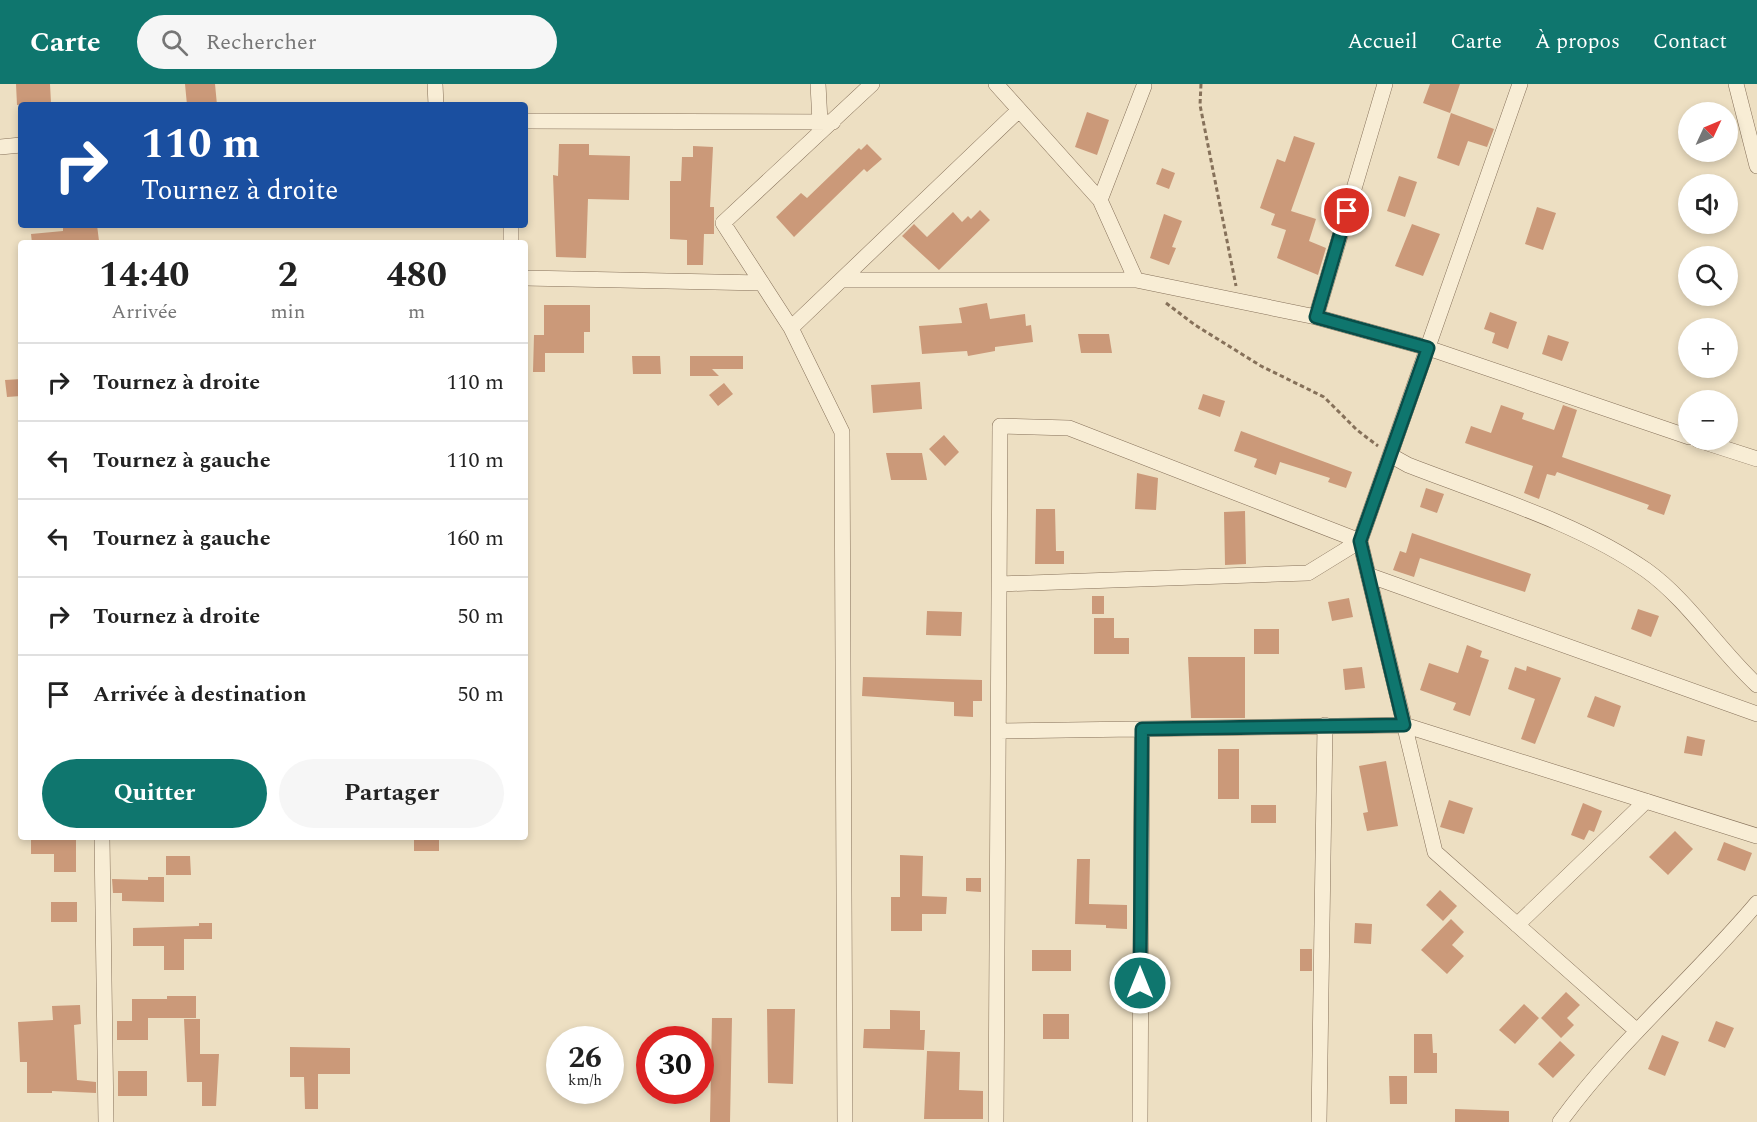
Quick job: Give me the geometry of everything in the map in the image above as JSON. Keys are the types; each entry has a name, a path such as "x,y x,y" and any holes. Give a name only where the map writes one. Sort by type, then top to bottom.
{"street":[{"path":"435,84 436,102"},
{"path":"818,84 826,122"},
{"path":"845,1122 842,432 791,328 723,223 826,122 872,84"},
{"path":"996,84 1100,200 1136,280"},
{"path":"1316,317 1385,84"},
{"path":"1520,84 1360,541 1434,852 1637,1031"},
{"path":"1736,84 1757,166"},
{"path":"1100,200 1144,86"},
{"path":"791,328 1019,110"},
{"path":"528,122 826,122"},
{"path":"0,147 18,145"},
{"path":"528,278 762,283"},
{"path":"842,280 1136,280 1316,317 1428,348 1678,432"},
{"path":"996,1122 1000,426 1070,428 1360,541"},
{"path":"1729,450 1757,459"},
{"path":"1390,455 1408,465 1597,542 1648,571 1695,617 1757,685"},
{"path":"1000,584 1308,573 1360,541"},
{"path":"1368,575 1757,714"},
{"path":"999,731 1324,724 1404,725 1757,836"},
{"path":"1319,1122 1324,724"},
{"path":"1140,1122 1142,729"},
{"path":"1517,926 1646,801"},
{"path":"102,840 106,1122"},
{"path":"1560,1122 1578,1097 1637,1031 1732,933 1757,903"}],"path":[{"path":"1201,84 1200,105 1239,301"},
{"path":"1161,299 1239,353 1324,397 1357,430 1390,455"}],"building":[{"path":"16,84 50,84 51,102 18,102 17,105"},
{"path":"185,84 215,84 217,102 187,102"},
{"path":"1430,84 1460,84 1450,113 1423,103"},
{"path":"1087,112 1109,120 1097,155 1075,147"},
{"path":"1451,113 1494,129 1487,147 1468,141 1459,166 1437,158"},
{"path":"1294,136 1315,143 1291,211 1316,219 1309,241 1326,248 1318,275 1277,258 1286,230 1271,225 1275,214 1260,208 1277,159 1285,162"},
{"path":"559,144 589,144 589,155 630,156 629,200 588,199 586,258 556,257 553,175 558,176"},
{"path":"867,144 882,159 867,172 864,169 794,237 776,217 801,193 807,198 859,148 861,150"},
{"path":"693,146 713,147 710,207 714,207 714,234 704,234 703,265 687,265 687,240 670,239 670,181 681,181 682,157 693,157"},
{"path":"1162,168 1175,173 1169,189 1156,184"},
{"path":"1399,176 1417,182 1405,217 1387,211"},
{"path":"1537,207 1556,213 1543,250 1525,244"},
{"path":"980,210 990,220 939,270 902,236 914,224 927,237 953,212 962,222 968,216 971,219"},
{"path":"1164,214 1182,221 1172,247 1176,248 1169,265 1150,258"},
{"path":"1412,224 1440,234 1423,276 1395,266"},
{"path":"63,228 97,228 99,240 32,240 31,234 63,231"},
{"path":"987,303 990,319 1025,314 1026,326 1031,325 1033,342 995,347 995,351 968,356 967,351 922,354 919,326 962,323 959,308"},
{"path":"544,305 590,305 590,332 584,332 584,353 545,353 545,372 533,372 534,335 544,335"},
{"path":"1490,312 1517,322 1508,349 1492,343 1495,333 1484,329"},
{"path":"1078,334 1109,334 1112,353 1081,353"},
{"path":"1548,335 1569,342 1562,361 1542,354"},
{"path":"632,356 660,356 661,374 633,374"},
{"path":"690,356 743,356 743,369 712,369 719,376 690,376"},
{"path":"18,379 18,396 7,397 5,380"},
{"path":"920,382 922,409 873,413 871,385"},
{"path":"724,383 733,394 718,406 709,395"},
{"path":"1203,394 1225,401 1220,417 1198,409"},
{"path":"1501,405 1524,413 1522,419 1554,430 1563,405 1577,410 1562,457 1671,495 1664,515 1647,509 1649,505 1557,472 1555,476 1547,474 1539,499 1524,493 1533,466 1465,443 1471,426 1491,433"},
{"path":"1241,431 1352,472 1346,488 1328,482 1330,478 1280,462 1276,475 1254,467 1257,459 1234,451"},
{"path":"944,435 959,452 945,466 929,449"},
{"path":"886,453 922,453 927,480 891,480"},
{"path":"1137,473 1158,478 1156,510 1135,509"},
{"path":"1426,488 1444,494 1437,513 1420,507"},
{"path":"1036,509 1055,509 1056,551 1064,551 1064,564 1035,564"},
{"path":"1245,511 1246,564 1225,565 1224,512"},
{"path":"1412,533 1531,574 1525,592 1420,558 1414,577 1393,570 1400,551 1406,553"},
{"path":"1092,596 1104,596 1104,614 1092,614"},
{"path":"1349,598 1353,617 1332,621 1328,602"},
{"path":"1638,609 1659,616 1651,637 1631,629"},
{"path":"927,611 962,612 961,636 926,635"},
{"path":"1094,618 1114,618 1114,638 1129,638 1129,654 1094,654"},
{"path":"1254,629 1279,629 1279,654 1254,654"},
{"path":"1467,645 1482,651 1480,657 1489,660 1470,716 1453,710 1456,703 1420,690 1429,663 1458,673"},
{"path":"1188,657 1245,657 1245,718 1191,718"},
{"path":"1527,666 1561,678 1535,744 1521,739 1535,699 1508,689 1515,667 1526,671"},
{"path":"1362,667 1365,688 1345,690 1343,669"},
{"path":"863,677 982,680 982,701 973,701 973,717 954,716 954,702 862,696"},
{"path":"1595,696 1621,706 1614,727 1587,717"},
{"path":"1687,736 1705,740 1702,756 1684,753"},
{"path":"1218,749 1239,749 1239,799 1218,799"},
{"path":"1386,761 1398,826 1367,831 1363,813 1368,812 1359,766"},
{"path":"1449,800 1473,808 1464,834 1440,827"},
{"path":"1583,803 1602,811 1594,832 1589,830 1584,840 1571,835"},
{"path":"1251,805 1276,805 1276,823 1251,823"},
{"path":"1675,831 1693,849 1668,875 1649,857"},
{"path":"31,840 76,840 76,872 54,872 54,854 31,854"},
{"path":"414,840 439,840 439,851 414,851"},
{"path":"1724,842 1752,853 1745,871 1717,860"},
{"path":"900,855 923,856 922,896 947,897 946,914 922,914 922,931 891,931 891,897 900,897"},
{"path":"166,856 190,856 191,875 166,875"},
{"path":"1077,859 1090,859 1089,904 1127,905 1127,929 1106,928 1106,925 1075,924"},
{"path":"148,877 164,877 164,902 122,901 122,893 113,893 112,879 148,880"},
{"path":"966,878 981,878 981,892 966,891"},
{"path":"1440,890 1457,906 1443,921 1426,905"},
{"path":"51,902 77,902 77,922 51,922"},
{"path":"1451,919 1464,932 1452,945 1464,956 1447,974 1421,950"},
{"path":"199,923 212,923 212,939 184,939 184,970 164,970 164,946 133,946 133,928 199,926"},
{"path":"1355,923 1372,924 1371,944 1354,943"},
{"path":"1300,949 1312,949 1312,971 1300,971"},
{"path":"1032,950 1071,950 1071,971 1032,971"},
{"path":"1566,992 1580,1005 1567,1018 1574,1025 1561,1038 1541,1018"},
{"path":"167,996 196,996 196,1018 148,1018 148,1040 117,1040 117,1021 132,1021 132,999 167,999"},
{"path":"1524,1004 1539,1018 1515,1044 1499,1030"},
{"path":"80,1005 81,1024 74,1025 77,1080 96,1082 96,1093 52,1091 52,1093 27,1093 27,1062 20,1062 18,1022 53,1020 52,1006"},
{"path":"767,1009 795,1009 793,1084 768,1083"},
{"path":"890,1010 920,1011 920,1030 925,1030 924,1050 863,1048 864,1029 890,1029"},
{"path":"1043,1014 1069,1014 1069,1039 1043,1039"},
{"path":"712,1018 732,1018 730,1122 710,1122 710,1104 714,1104 714,1026 712,1026"},
{"path":"184,1019 200,1019 200,1054 219,1054 216,1106 202,1106 202,1082 187,1082"},
{"path":"1716,1021 1734,1028 1725,1048 1708,1041"},
{"path":"1414,1034 1432,1034 1433,1053 1437,1053 1437,1073 1414,1073"},
{"path":"1662,1035 1679,1042 1665,1076 1648,1069"},
{"path":"1560,1041 1575,1055 1553,1078 1538,1064"},
{"path":"290,1047 350,1048 350,1074 318,1074 318,1109 305,1109 304,1077 290,1077"},
{"path":"927,1051 960,1052 959,1090 983,1091 983,1119 924,1119"},
{"path":"118,1071 147,1071 147,1096 118,1096"},
{"path":"1389,1076 1407,1076 1407,1104 1390,1104"},
{"path":"1455,1109 1509,1111 1509,1122 1455,1122"}],"route":[{"path":"1140,983 1142,729 1324,724 1404,725 1360,541 1428,348 1316,317 1347,211"}]}
